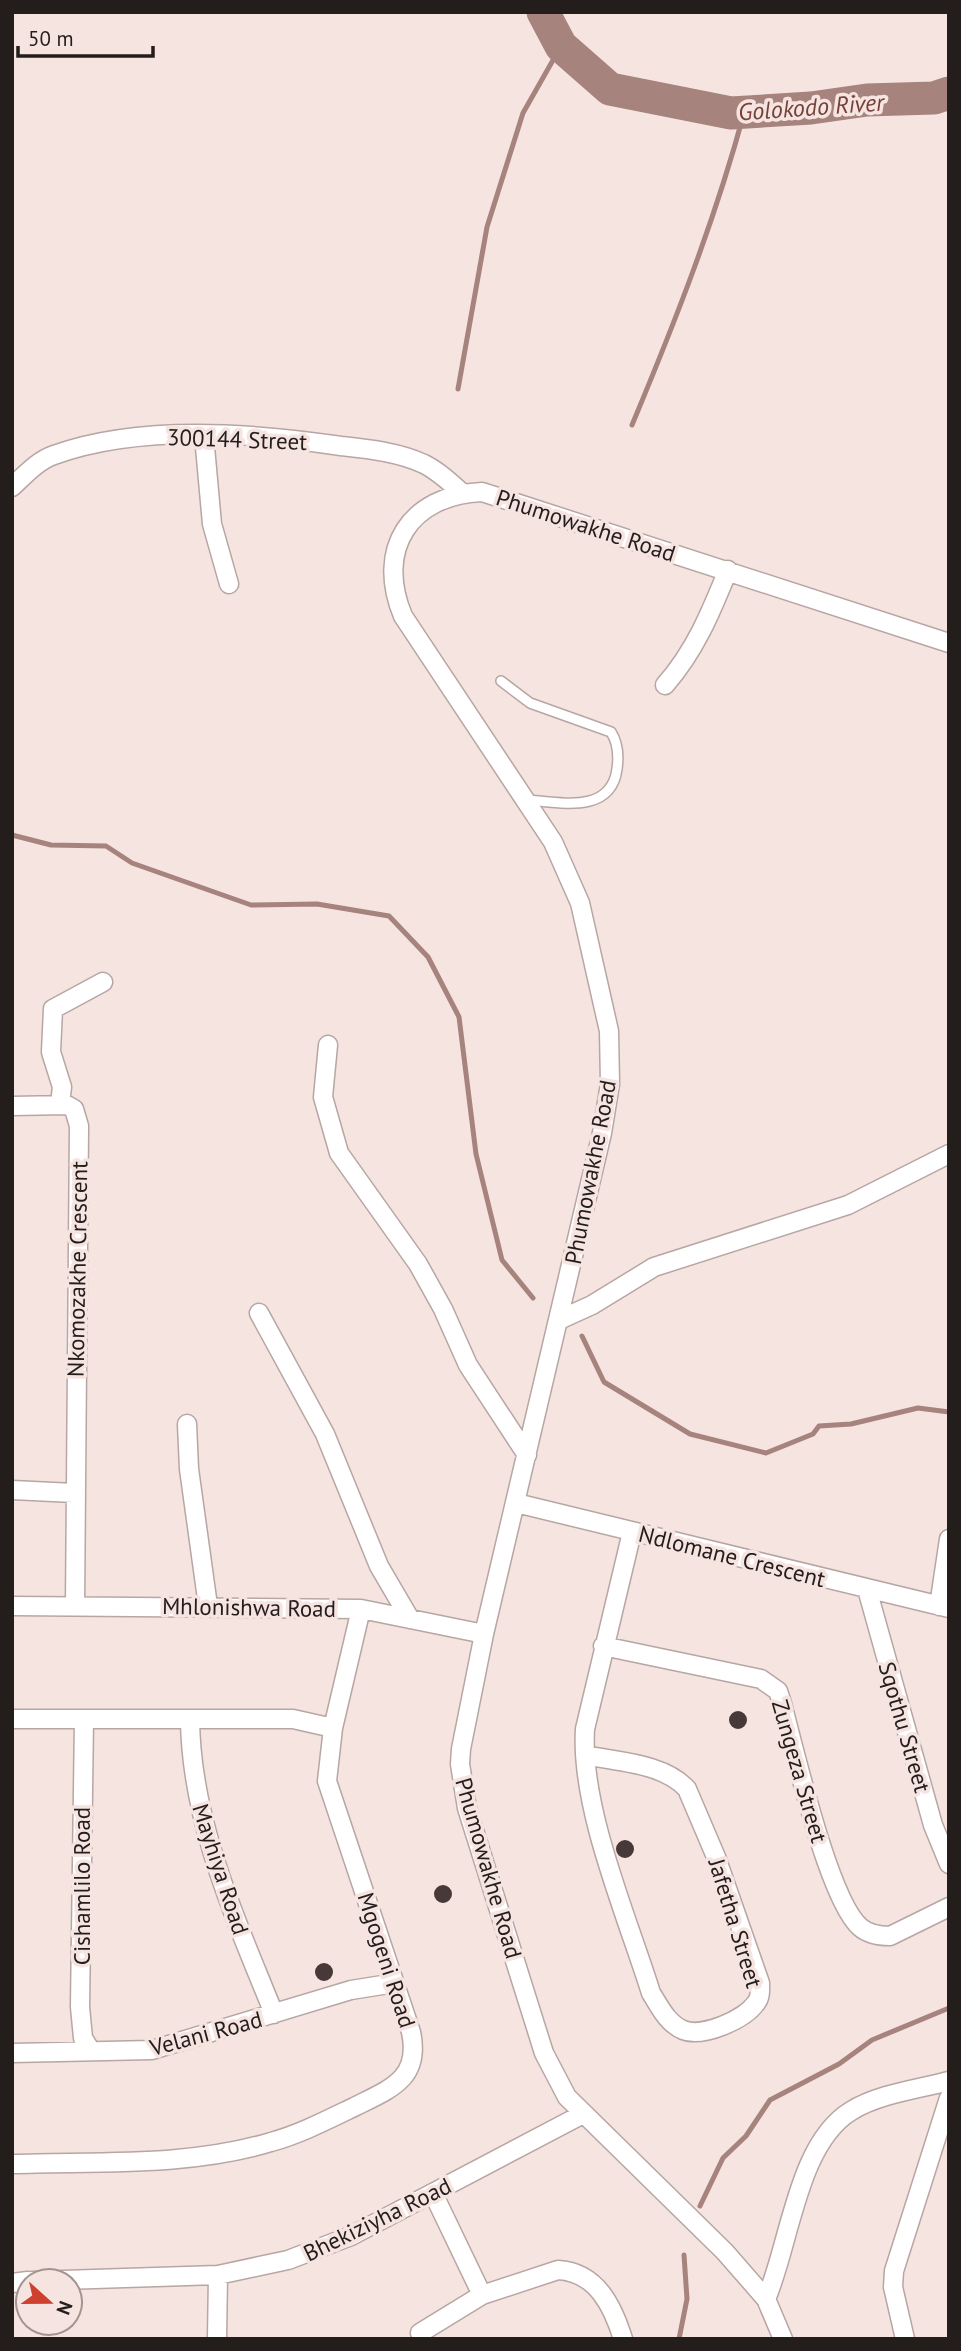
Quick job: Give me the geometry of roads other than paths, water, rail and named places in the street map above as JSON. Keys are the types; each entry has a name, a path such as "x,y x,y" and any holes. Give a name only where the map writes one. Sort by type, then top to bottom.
{"street":[{"name":"300144 Street","path":"12,487 40,462 71,450 151,436 204,436 290,439 395,454 424,464 462,493"},
{"path":"204,436 212,524 229,584"},
{"name":"Phumowakhe Road","path":"783,2339 766,2299 725,2252 583,2114 559,2086 544,2053 467,1808 460,1764 461,1749 484,1634 602,1133 611,1054 604,1006 580,903 553,842 409,625 394,595 394,556 407,527 429,505 462,493 482,492 949,643"},
{"path":"665,685 699,637 728,570"},
{"path":"12,1106 60,1103 62,1087 51,1052 53,1009 103,982"},
{"path":"328,1045 323,1097 339,1153 418,1264 443,1309 468,1366 527,1455"},
{"name":"Nkomozakhe Crescent","path":"60,1103 74,1110 79,1126 75,1605"},
{"path":"559,1320 592,1305 654,1267 848,1205 949,1154"},
{"path":"259,1313 325,1434 379,1566 411,1619"},
{"path":"187,1424 189,1469 208,1606"},
{"path":"12,1490 74,1493"},
{"name":"Ndlomane Crescent","path":"516,1503 944,1607"},
{"name":"Jafetha Street","path":"585,1755 659,1771 680,1781 687,1789 716,1857 760,1983 758,2000 748,2012 700,2033 674,2024 661,2009 652,1993 600,1831 585,1755 585,1728 632,1532"},
{"path":"944,1607 949,1539"},
{"name":"Sqothu Street","path":"867,1589 933,1825 949,1864"},
{"name":"Mhlonishwa Road","path":"12,1606 361,1609 484,1634"},
{"name":"Mgogeni Road","path":"12,2164 193,2158 268,2143 333,2117 386,2091 410,2068 414,2045 356,1860 329,1795 327,1765 333,1728 361,1609"},
{"name":"Zungeza Street","path":"603,1646 761,1679 771,1684 781,1700 839,1897 859,1926 879,1936 890,1936 949,1907"},
{"path":"12,1718 293,1719 333,1728"},
{"name":"Cishamlilo Road","path":"84,1719 80,2007 83,2038 91,2051"},
{"name":"Mayhiya Road","path":"190,1719 191,1763 199,1806 226,1894 274,2014"},
{"name":"Velani Road","path":"12,2053 152,2050 351,1990 395,1983"},
{"path":"766,2299 778,2271 792,2217 814,2154 835,2122 852,2109 871,2102 949,2081"},
{"path":"905,2339 893,2287 894,2272 949,2098"},
{"name":"Bhekiziyha Road","path":"84,2279 218,2275 321,2250 583,2114"},
{"path":"433,2193 482,2295"},
{"path":"417,2337 482,2295 558,2270 572,2272 605,2296 613,2307 623,2339"},
{"path":"217,2339 218,2275"}],"lane":[{"path":"501,681 530,703 611,732 618,750 616,778 605,795 585,803 525,800"}],"waterway":[{"name":"Golokodo River","path":"543,12 561,46 610,89 731,113 811,108 867,100 934,98 949,93"},
{"path":"458,389 487,227 523,113 561,46"},
{"path":"632,425 693,270 744,113"},
{"path":"12,835 51,845 106,846 132,863 251,905 317,904 389,916 428,957 459,1017 476,1154 502,1260 533,1298"},
{"path":"582,1336 604,1382 690,1434 766,1453 813,1434 819,1426 851,1424 918,1408 949,1412"},
{"path":"700,2206 723,2158 746,2136 770,2100 839,2064 872,2040 949,2008"},
{"path":"679,2339 687,2299 684,2255"}]}
